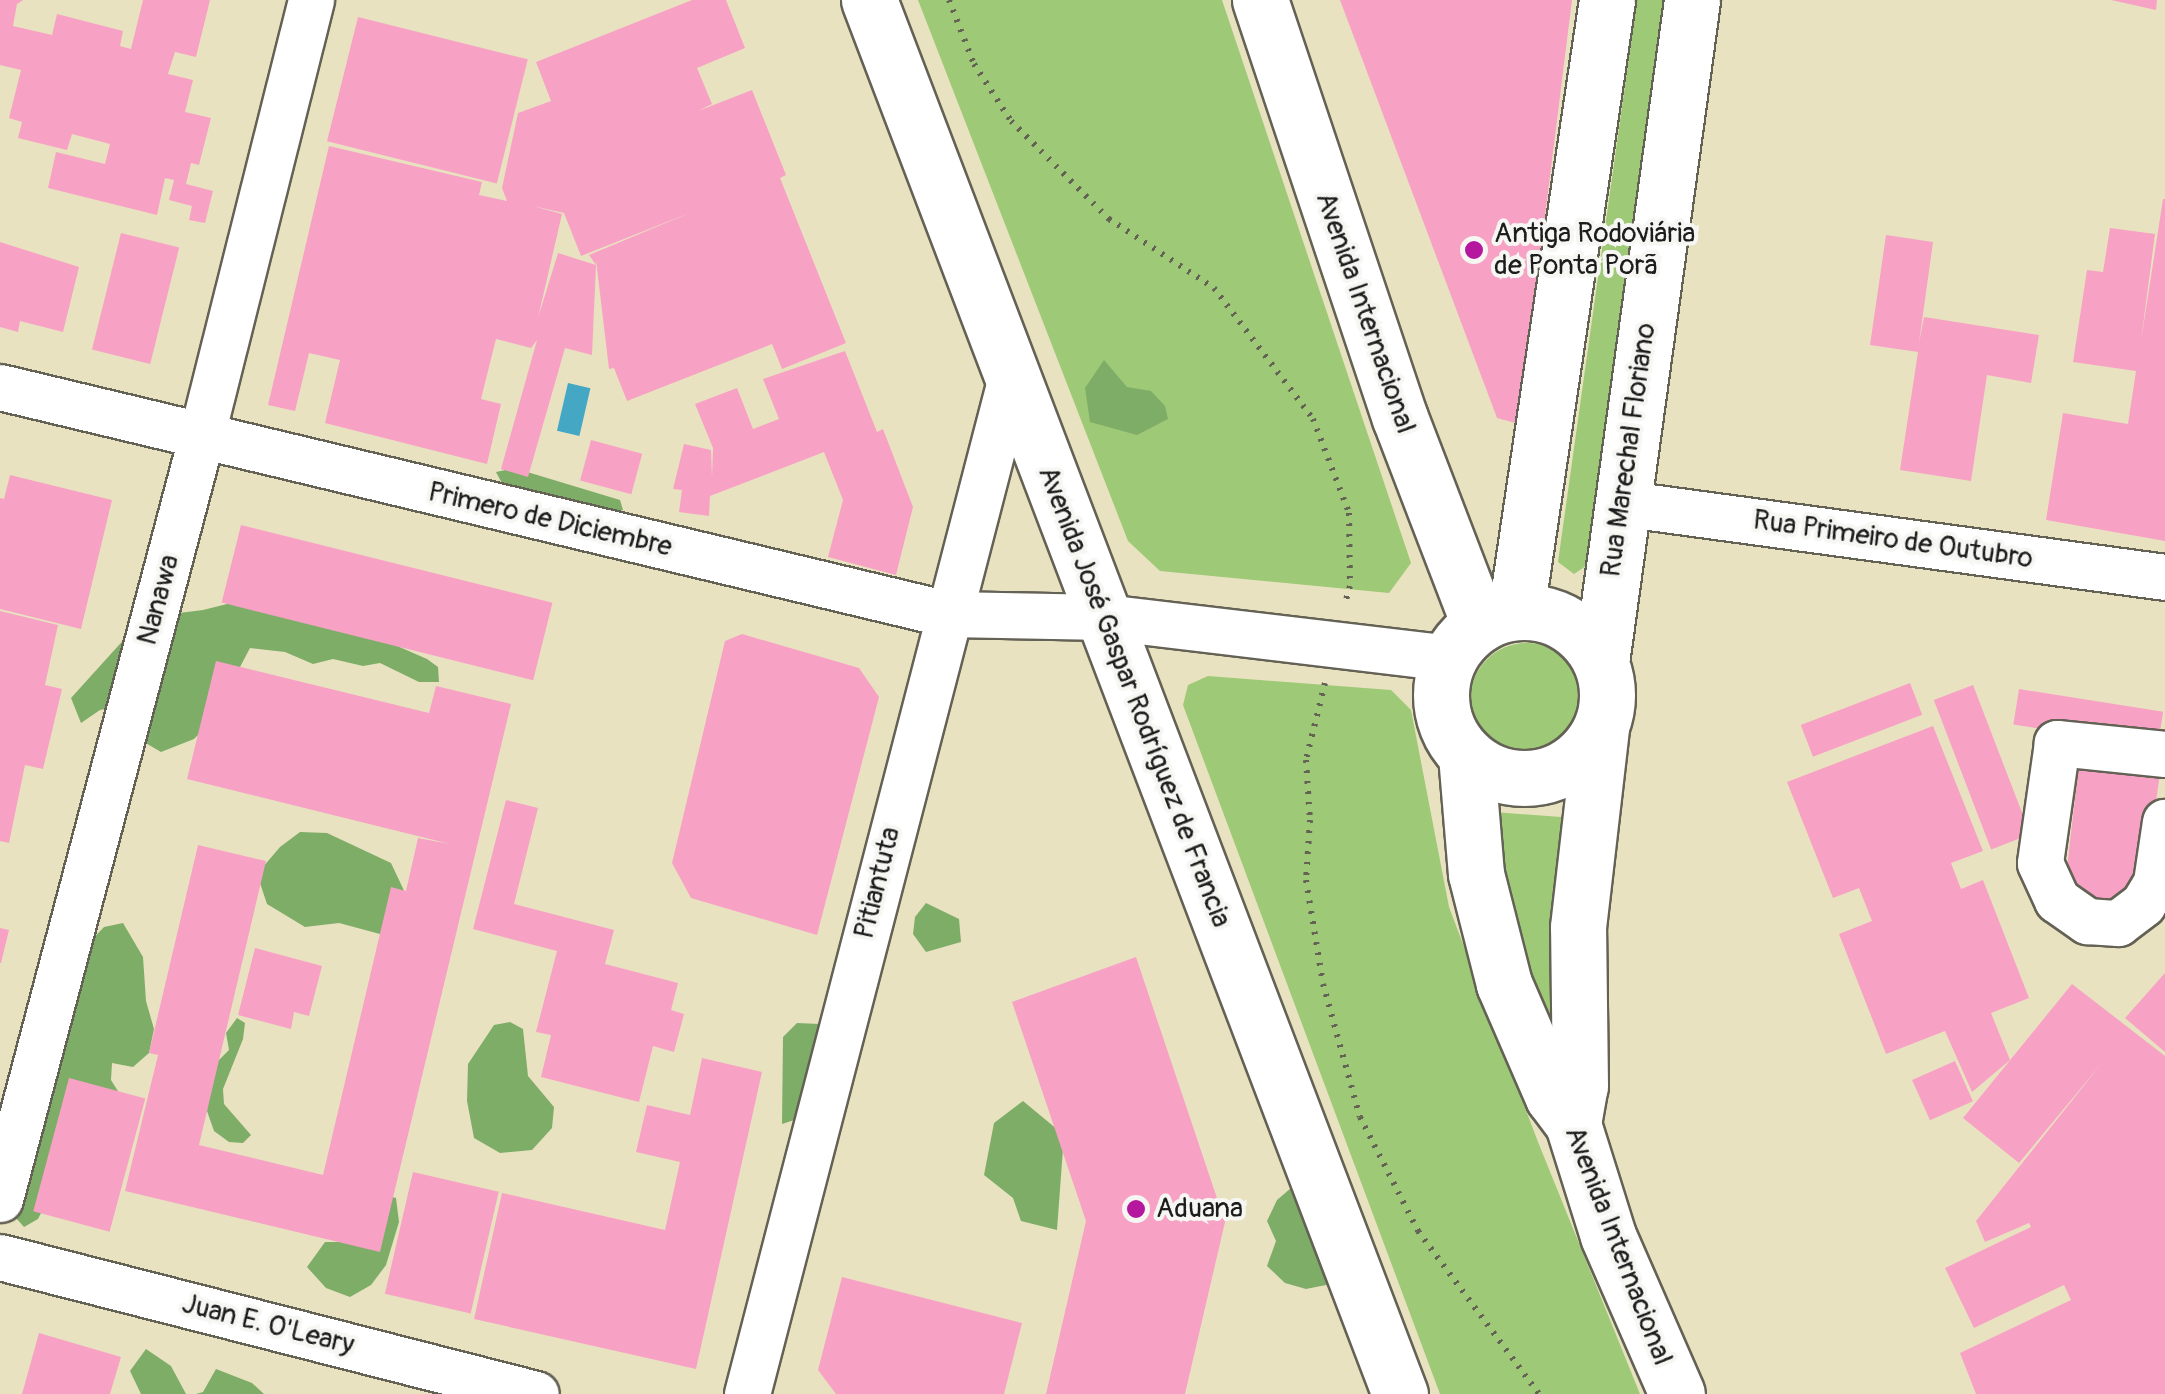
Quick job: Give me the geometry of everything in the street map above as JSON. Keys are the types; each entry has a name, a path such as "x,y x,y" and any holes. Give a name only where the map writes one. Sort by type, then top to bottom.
{"main road":[{"name":"Avenida José Gaspar Rodríguez de Francia","path":"869,0 1400,1394"},
{"name":"Avenida Internacional","path":"1260,0 1400,418 1481,631"},
{"path":"1601,729 1586,751 1566,768 1540,778 1514,778 1488,770 1466,754 1450,734 1442,709 1441,682 1481,631 1607,0"},
{"name":"Rua Marechal Floriano","path":"1601,662 1692,0"},
{"path":"1481,631 1543,613 1567,623 1587,639 1601,662 1608,687 1578,927 1580,1086 1573,1124"},
{"name":"Avenida Internacional","path":"1466,754 1476,874 1504,984 1553,1097 1573,1124 1608,1236 1677,1394"}],"street":[{"name":"Nanawa","path":"0,1199 202,438 311,0"},
{"name":"Pitiantuta","path":"746,1394 1012,373"},
{"name":"Primero de Diciembre","path":"0,386 202,438 948,614 1481,631"},
{"name":"Rua Primeiro de Outubro","path":"1620,503 2165,577"},
{"path":"2165,754 2057,743 2040,864 2057,900 2087,922 2118,922 2131,914 2144,904 2156,882 2165,822"},
{"name":"Juan E. O'Leary","path":"0,1257 536,1394"}],"green space":[{"path":"918,0 1222,0 1411,563 1389,593 1160,571 1128,541"},
{"path":"1637,0 1666,0 1586,566 1574,574 1558,562"},
{"path":"1104,360 1127,387 1151,391 1165,406 1168,419 1137,435 1090,422 1085,388"},
{"path":"514,468 620,500 623,510 613,513 505,489 496,472"},
{"path":"227,600 326,616 345,633 372,635 427,659 438,667 439,682 419,682 380,663 363,666 333,659 313,664 285,652 250,648 211,722 194,739 161,752 132,735 124,705 100,710 81,723 71,698 128,635 155,616 203,610 227,604"},
{"path":"1527,643 1549,648 1567,660 1579,678 1584,700 1579,722 1567,740 1549,752 1527,757 1505,752 1487,740 1475,722 1470,700 1475,678 1487,660 1505,648"},
{"path":"1208,676 1391,690 1411,710 1449,907 1640,1394 1440,1394 1183,705 1188,685"},
{"path":"1494,812 1561,817 1565,824 1558,1041 1515,941 1486,815"},
{"path":"300,832 327,833 391,863 407,897 402,917 380,934 339,923 305,927 267,904 257,874 280,847"},
{"path":"926,903 959,919 961,942 926,952 913,934 915,917"},
{"path":"123,923 143,957 146,1001 154,1029 149,1053 133,1067 112,1063 111,1080 121,1096 50,1195 38,1219 24,1227 8,1209 85,947 104,927"},
{"path":"237,1018 245,1023 243,1039 223,1089 224,1104 251,1135 243,1143 229,1142 214,1131 207,1111 209,1070 229,1050 226,1033"},
{"path":"510,1022 523,1029 528,1076 554,1107 552,1128 532,1150 500,1153 474,1138 467,1101 468,1064 494,1025"},
{"path":"797,1023 820,1024 819,1112 782,1124 783,1037"},
{"path":"1023,1101 1064,1135 1057,1230 1021,1221 1013,1198 984,1175 994,1123"},
{"path":"1291,1188 1304,1203 1331,1284 1306,1289 1285,1283 1267,1266 1276,1241 1267,1221 1277,1200"},
{"path":"382,1194 396,1198 399,1222 386,1265 371,1285 350,1297 326,1288 307,1267 325,1242 354,1242"},
{"path":"146,1349 171,1366 186,1394 141,1394 130,1371"},
{"path":"216,1369 252,1383 264,1394 196,1394 203,1392"}],"water":[{"path":"568,383 590,388 579,436 557,431"}],"building":[{"path":"0,0 23,0 17,4 13,26 52,35 57,14 123,31 120,46 131,49 143,0 210,0 196,57 175,52 168,74 193,80 185,112 211,118 199,165 191,163 186,184 213,191 205,223 189,220 192,206 169,200 174,180 165,178 157,215 48,188 56,152 105,164 110,144 72,134 67,150 18,138 22,122 9,118 21,70 0,65"},
{"path":"692,0 726,0 745,48 697,68 712,104 698,111 752,90 786,175 780,178 846,343 782,369 772,344 627,401 614,368 609,369 596,260 596,265 592,355 565,348 528,477 501,469 537,340 531,348 496,339 481,399 501,404 487,464 325,423 340,360 309,353 295,411 268,405 329,146 482,182 479,195 507,201 502,188 518,113 551,101 536,62","holes":["533,206 564,213 581,256 692,212 589,255 596,265 558,253 538,318 562,214"]},
{"path":"1340,0 1572,0 1519,424 1497,418"},
{"path":"2111,0 2157,0 2156,10"},
{"path":"358,17 528,59 497,184 327,141"},
{"path":"2163,199 2165,541 2046,520 2063,413 2128,424 2136,371 2073,362 2087,270 2103,272 2110,228 2155,234 2141,341"},
{"path":"121,233 179,248 150,364 92,349"},
{"path":"1886,235 1933,242 1919,343 1924,317 2039,335 2031,383 1987,375 1971,481 1900,470 1918,352 1870,345"},
{"path":"0,242 79,267 63,332 20,321 18,332 0,327"},
{"path":"845,351 877,432 883,429 913,507 896,575 828,557 843,500 824,452 710,496 709,516 679,512 682,490 673,489 684,444 711,450 712,477 713,448 695,404 737,388 753,429 779,419 763,379"},
{"path":"591,440 642,454 631,494 580,481"},
{"path":"10,475 112,500 81,629 0,609 0,498 4,499"},
{"path":"241,525 552,603 533,680 222,603"},
{"path":"0,611 58,625 45,685 62,689 43,769 25,765 9,843 0,841"},
{"path":"742,634 859,668 879,697 817,935 691,898 672,863 725,641"},
{"path":"216,661 429,713 436,686 511,704 380,1252 125,1191 158,1055 149,1053 198,845 266,861 199,1145 323,1175 391,887 406,891 418,838 450,844 187,779"},
{"path":"1910,683 1922,715 1813,757 1801,725"},
{"path":"1973,685 2030,834 1991,849 1934,700"},
{"path":"2019,689 2163,712 2158,747 2013,725"},
{"path":"1933,726 1983,851 1951,863 1961,889 1983,880 2029,998 1991,1013 2010,1060 1972,1092 1945,1031 1886,1054 1839,934 1872,921 1859,888 1833,898 1787,782"},
{"path":"2080,755 2161,766 2146,872 2116,906 2085,901 2066,876"},
{"path":"506,800 538,808 514,904 614,930 605,964 678,983 671,1010 684,1014 674,1052 653,1046 639,1102 541,1077 551,1035 536,1032 557,951 473,929"},
{"path":"0,928 9,930 1,963 0,963"},
{"path":"255,948 322,966 309,1016 294,1012 291,1029 238,1015"},
{"path":"1136,957 1225,1222 1185,1394 1046,1394 1086,1221 1012,1002"},
{"path":"2165,973 2165,1052 2125,1018"},
{"path":"2072,984 2165,1056 2165,1394 1976,1394 1960,1353 2071,1300 2064,1285 1974,1328 1945,1268 2031,1227 2029,1223 1985,1242 1976,1221 2101,1064 2019,1163 1963,1118"},
{"path":"702,1058 762,1072 696,1369 474,1319 502,1193 665,1230 680,1162 636,1152 647,1105 690,1115"},
{"path":"1955,1061 1973,1101 1930,1120 1912,1080"},
{"path":"69,1078 145,1098 110,1232 33,1211"},
{"path":"413,1172 499,1192 471,1314 385,1294"},
{"path":"842,1277 1022,1323 1004,1394 836,1394 818,1370"},
{"path":"39,1333 121,1357 110,1394 22,1394"}],"place":[{"name":"Antiga Rodoviária de Ponta Porã","path":"1474,250"},
{"name":"Aduana","path":"1136,1209"}]}
